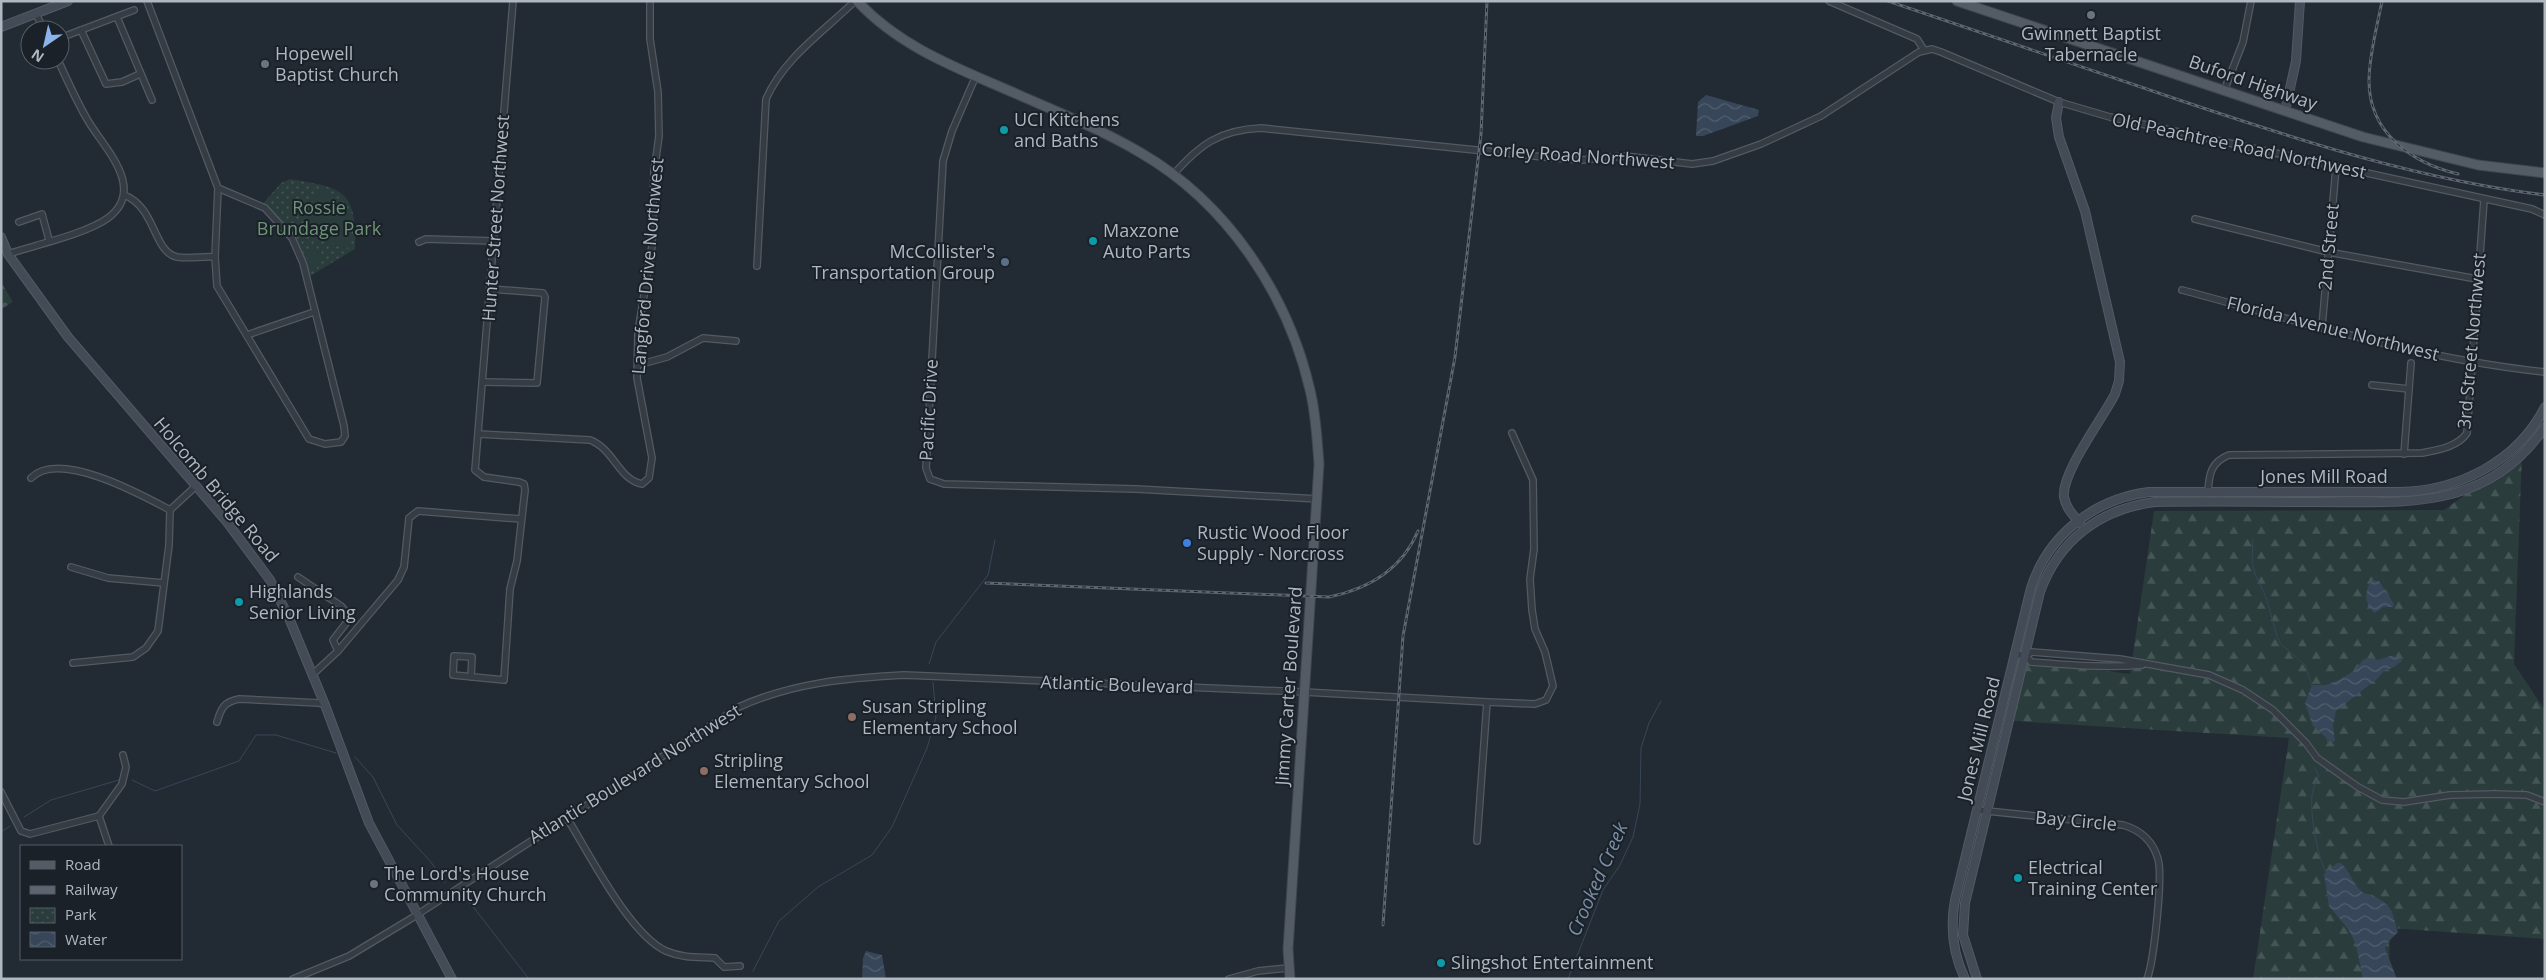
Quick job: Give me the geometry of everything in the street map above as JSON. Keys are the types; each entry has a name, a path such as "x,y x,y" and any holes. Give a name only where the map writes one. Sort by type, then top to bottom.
{"main road":[{"name":"Jimmy Carter Boulevard","path":"856,1 891,32 914,48 975,78 1111,136 1143,154 1173,175 1226,224 1262,273 1286,317 1299,351 1310,390 1317,430 1318,499 1304,692 1288,968 1290,979"},
{"name":"Buford Highway","path":"1957,1 2362,137 2478,165 2545,173"}],"street":[{"path":"1,27 68,1"},
{"path":"147,1 218,188 217,286 309,439 325,444 341,442 345,436 326,351 314,312 303,262 292,238 282,224 265,208 218,188"},
{"name":"Hunter Street Northwest","path":"478,434 513,1"},
{"name":"Langford Drive Northwest","path":"478,434 590,440 607,449 632,481 642,484 646,482 652,464 638,391 638,332 652,246 654,172 659,136 658,92 650,39 650,1"},
{"path":"757,266 766,99 774,80 792,59 856,1"},
{"path":"1829,1 1917,39 1924,50"},
{"path":"2224,91 2243,42 2251,1"},
{"path":"2285,111 2296,61 2300,1"},
{"path":"70,34 134,10"},
{"path":"36,14 39,20"},
{"path":"117,17 152,100"},
{"path":"81,30 106,84 122,82 140,74"},
{"name":"Old Peachtree Road Northwest","path":"1924,50 1941,52 2059,102 2124,121 2532,209 2545,215"},
{"name":"Corley Road Northwest","path":"1173,175 1201,146 1220,135 1239,129 1261,128 1554,158 1582,160 1625,156 1692,164 1713,161 1761,144 1821,116 1904,60 1924,50"},
{"path":"8,254 90,228 109,218 124,195 123,175 100,136 88,121 63,70"},
{"name":"Pacific Drive","path":"975,78 952,131 943,161 926,460 930,479 947,484 1136,490 1318,499"},
{"path":"2059,102 2056,118 2059,137 2085,211 2120,362 2118,381 2112,400 2066,483 2065,502 2071,514 2084,528"},
{"name":"2nd Street","path":"2322,327 2336,167"},
{"path":"124,195 132,198 144,209 164,249 176,257 216,257"},
{"name":"3rd Street Northwest","path":"2208,492 2212,468 2222,458 2229,455 2404,454 2434,451 2463,439 2467,433 2484,200"},
{"path":"19,222 42,214 49,240"},
{"path":"2194,219 2328,252 2477,279"},
{"name":"Holcomb Bridge Road","path":"1,237 8,254 68,337 232,529 270,580 289,618 325,705 369,823 452,979"},
{"path":"418,242 426,239 494,241"},
{"path":"483,382 537,383 545,297 543,293 490,289"},
{"name":"Florida Avenue Northwest","path":"2182,290 2398,348 2471,363 2545,372"},
{"path":"247,335 314,312"},
{"path":"638,365 666,357 703,338 736,341"},
{"path":"2404,454 2411,363"},
{"path":"2372,386 2409,389"},
{"name":"Jones Mill Road","path":"1964,975 1954,943 1952,920 2015,654 2037,572 2051,548 2078,521 2104,505 2137,494 2399,492 2437,488 2467,478 2498,461 2525,436 2545,408"},
{"name":"Jones Mill Road","path":"1977,979 1963,935 1963,919 2037,602 2047,575 2059,554 2084,528 2115,512 2155,502 2397,502 2438,498 2471,488 2493,476 2525,451 2545,427"},
{"path":"1304,692 1535,704 1546,700 1550,696 1554,686 1545,652 1535,629 1532,610 1530,579 1534,549 1533,480 1512,433"},
{"path":"471,677 472,657 454,656 453,675 471,677 504,680 510,589 517,561 524,484 484,478 475,470 478,434"},
{"path":"31,478 37,472 55,470 79,472 109,480 170,510"},
{"path":"74,663 133,657 146,648 158,631 169,545 170,510 196,486"},
{"path":"312,675 338,651 398,580 404,567 409,518 412,514 418,512 521,518"},
{"path":"71,567 108,578 164,583"},
{"path":"298,577 341,606 348,614 346,622 333,640 338,651"},
{"path":"2025,656 2031,652 2120,659 2150,665 2176,667 2209,675 2243,690 2273,710 2306,743 2317,758 2358,787 2382,800 2404,802 2450,795 2495,794 2527,795 2545,802"},
{"path":"2015,654 2025,656 2031,662 2066,665 2120,667 2150,665"},
{"name":"Atlantic Boulevard Northwest","path":"293,979 349,956 418,914 696,732 739,707 764,696 843,678 904,675 930,677"},
{"name":"Atlantic Boulevard","path":"930,677 1304,692"},
{"path":"217,722 221,707 234,700 319,703 325,705"},
{"path":"1477,841 1487,702"},
{"path":"1,792 21,831 30,834 99,816 122,784 126,767 123,755"},
{"name":"Bay Circle","path":"1977,810 1987,813 2123,825 2144,836 2153,847 2159,865 2153,962 2148,979"},
{"path":"99,816 109,845"},
{"path":"567,818 590,859 640,931 652,942 682,956 715,958 724,967 740,966"},
{"path":"1229,979 1258,971 1288,968"},
{"path":"1964,975 1973,968"}],"green space":[{"name":"Rossie Brundage Park","path":"290,179 323,185 344,195 350,203 353,214 355,249 307,278 292,238 261,206 281,183"},
{"path":"319,188 336,197 347,211 351,229 348,248 300,234 299,231"},
{"path":"316,246 322,266 310,269 305,250"},
{"path":"1,282 13,302 1,309"},
{"path":"2522,454 2514,664 2545,710 2545,939 2390,928 2389,979 2253,979 2289,738 1997,720 2010,658 2130,674 2154,511 2444,510"}],"water":[{"path":"1706,95 1759,110 1758,116 1703,136 1696,136 1698,102"},
{"path":"2372,580 2379,581 2394,604 2393,607 2383,607 2375,613 2371,609 2366,597"},
{"path":"2390,656 2400,657 2402,661 2384,671 2378,678 2336,711 2333,725 2335,741 2331,742 2313,726 2305,703 2312,685 2326,685 2341,679 2355,670 2367,658 2378,660"},
{"path":"2337,863 2341,863 2344,866 2361,891 2379,899 2391,910 2398,932 2385,948 2397,979 2363,979 2356,945 2349,930 2329,906 2324,874"},
{"path":"866,951 882,955 886,979 862,979 863,958"}],"waterway":[{"path":"2253,538 2252,562 2255,574 2266,597 2277,636 2281,644 2305,665 2312,685"},
{"path":"929,664 936,642 988,575 995,540"},
{"path":"753,971 779,921 818,887 872,855 892,827 927,748 936,717 933,682"},
{"name":"Crooked Creek","path":"1568,979 1603,890 1620,865 1633,837 1640,804 1641,748 1649,723 1661,701"},
{"path":"132,780 155,791 239,761 256,735 276,735 336,753"},
{"path":"2327,738 2328,743"},
{"path":"355,757 373,777 397,825 431,862 445,883"},
{"path":"2315,768 2319,776 2312,795 2313,824 2317,846 2326,873"},
{"path":"24,817 51,800 119,780"},
{"path":"1,832 10,826"},
{"path":"465,900 471,904 529,979"}],"railway":[{"path":"1383,925 1403,636 1455,357 1481,134 1487,1"},
{"path":"1888,1 2188,103 2364,158 2453,180 2545,195"},
{"path":"2382,1 2369,71 2371,99 2376,116 2396,143 2410,153 2425,162 2458,174"},
{"path":"986,583 1329,597 1357,589 1382,575 1403,556 1418,531"}],"place":[{"name":"Gwinnett Baptist Tabernacle","path":"2091,15"},
{"name":"Hopewell Baptist Church","path":"265,64"},
{"name":"UCI Kitchens and Baths","path":"1004,130"},
{"name":"Maxzone Auto Parts","path":"1093,241"},
{"name":"McCollister's Transportation Group","path":"1005,262"},
{"name":"Rustic Wood Floor Supply - Norcross","path":"1187,543"},
{"name":"Highlands Senior Living","path":"239,602"},
{"name":"Susan Stripling Elementary School","path":"852,717"},
{"name":"Stripling Elementary School","path":"704,771"},
{"name":"Electrical Training Center","path":"2018,878"},
{"name":"The Lord's House Community Church","path":"374,884"},
{"name":"Slingshot Entertainment","path":"1441,963"}]}
